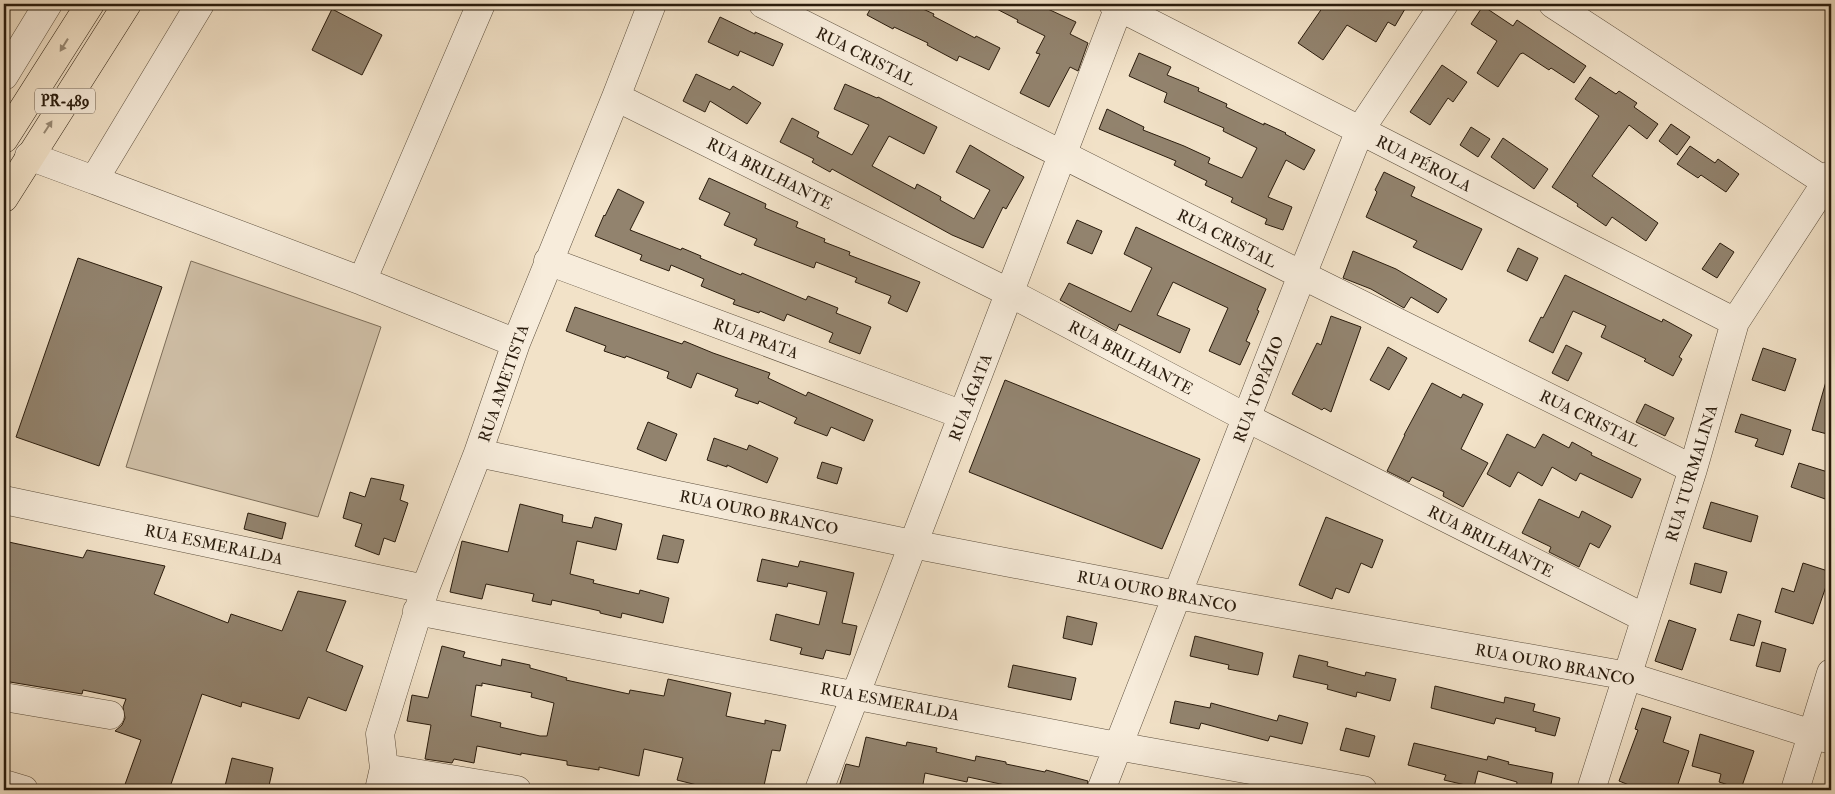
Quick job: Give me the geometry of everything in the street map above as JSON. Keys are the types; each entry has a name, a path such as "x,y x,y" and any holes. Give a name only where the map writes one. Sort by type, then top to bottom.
{"main road":[{"name":"PR-489","path":"4,139 90,4"},
{"name":"PR-489","path":"4,198 127,4"}],"street":[{"path":"4,76 12,43 48,4"},
{"path":"94,180 200,4"},
{"path":"362,281 482,4"},
{"name":"RUA AMETISTA","path":"381,779 380,734 421,600 478,453 516,343 652,4"},
{"name":"RUA CRISTAL","path":"763,4 1693,469"},
{"name":"RUA TOPÁZIO","path":"1101,790 1360,130 1444,4"},
{"path":"1553,4 1829,179"},
{"name":"RUA ÁGATA","path":"819,790 1010,293 1117,5"},
{"name":"RUA PÉROLA","path":"1117,5 1735,322"},
{"name":"RUA BRILHANTE","path":"616,97 1010,293 1247,418 1645,618"},
{"path":"29,156 362,281 516,343"},
{"name":"RUA TURMALINA","path":"1591,790 1693,469 1735,322 1829,179"},
{"name":"RUA PRATA","path":"548,261 963,415"},
{"name":"RUA OURO BRANCO","path":"478,453 912,544 1177,596 1628,676 1822,737"},
{"name":"RUA ESMERALDA","path":"4,500 421,600 855,694 1117,746 1363,790"},
{"path":"1795,790 1822,737 1831,673"},
{"path":"4,697 110,715"},
{"path":"381,779 517,790"},
{"path":"4,784 24,790"}],"shaded area":[{"path":"191,261 381,327 318,517 126,467"}],"building":[{"path":"873,4 912,4 934,14 933,16 975,38 976,36 1000,48 989,70 959,56 957,61 927,45 928,43 894,27 893,29 867,15"},
{"path":"987,4 1037,4 1076,22 1070,34 1088,43 1078,71 1070,67 1049,107 1020,93 1040,54 1036,53 1045,36"},
{"path":"1325,4 1398,4 1405,9 1395,26 1388,22 1376,42 1347,25 1323,60 1298,43"},
{"path":"1483,6 1513,26 1517,20 1586,66 1574,83 1523,53 1520,54 1498,87 1477,73 1497,41 1471,24"},
{"path":"332,9 382,35 362,75 312,50"},
{"path":"720,17 755,34 755,32 783,44 773,66 740,51 738,56 708,42"},
{"path":"1139,53 1171,67 1167,75 1199,88 1198,91 1227,104 1226,107 1286,133 1315,150 1304,170 1286,160 1268,197 1292,207 1283,230 1265,224 1267,219 1231,202 1233,198 1205,185 1207,181 1174,165 1176,161 1099,129 1107,109 1144,127 1143,130 1210,158 1208,163 1242,178 1257,148 1223,131 1224,128 1164,102 1167,93 1129,76"},
{"path":"1442,65 1467,82 1453,102 1448,98 1430,125 1410,112"},
{"path":"696,74 730,90 733,86 761,103 747,124 710,101 705,112 683,101"},
{"path":"1590,77 1616,94 1619,91 1637,103 1634,107 1658,124 1647,139 1629,125 1592,176 1658,223 1646,241 1612,217 1606,226 1552,187 1599,116 1575,99"},
{"path":"845,84 878,97 937,127 924,154 889,136 872,166 915,189 917,184 941,197 940,200 974,219 990,190 956,172 970,145 1024,177 1006,209 1003,207 983,248 952,235 832,169 830,172 812,162 814,159 780,142 792,118 819,132 817,137 852,155 869,125 834,109"},
{"path":"1671,124 1690,137 1677,155 1659,141"},
{"path":"1471,127 1490,139 1478,157 1460,145"},
{"path":"1503,138 1548,169 1534,189 1491,157"},
{"path":"1690,146 1715,163 1718,159 1739,174 1726,192 1701,175 1698,178 1677,164"},
{"path":"1384,172 1415,187 1411,196 1482,229 1462,270 1413,247 1417,241 1366,217 1377,192 1375,190"},
{"path":"709,178 766,204 765,208 798,222 796,227 825,239 824,242 850,252 849,255 920,282 907,312 888,303 891,296 855,282 857,278 816,262 814,268 754,245 757,239 724,225 730,213 699,199"},
{"path":"618,189 644,202 630,230 681,250 682,248 701,256 700,258 741,275 742,273 806,300 808,296 838,308 836,313 871,327 860,354 829,342 833,333 787,314 784,321 760,311 759,313 733,304 735,300 701,286 704,279 671,265 669,271 640,260 642,255 595,236"},
{"path":"1077,220 1102,231 1092,254 1067,243"},
{"path":"1136,227 1266,289 1246,341 1250,343 1240,365 1209,351 1228,308 1173,282 1157,315 1190,329 1180,353 1119,324 1116,331 1060,300 1069,283 1131,312 1152,268 1124,254"},
{"path":"1720,243 1734,252 1717,278 1702,269"},
{"path":"1518,248 1538,258 1527,281 1507,271"},
{"path":"1353,251 1396,269 1447,299 1438,313 1411,297 1404,308 1371,289 1343,278"},
{"path":"78,258 162,287 99,466 16,437"},
{"path":"1565,275 1662,322 1663,319 1692,335 1679,357 1682,359 1673,376 1644,361 1646,359 1601,337 1606,326 1573,311 1553,353 1529,341"},
{"path":"575,307 682,344 684,341 770,373 768,378 806,396 808,392 873,420 864,441 831,427 827,436 794,423 797,418 759,401 758,404 735,396 738,389 697,373 691,388 667,378 669,372 626,356 625,358 604,351 606,346 566,331"},
{"path":"1331,316 1361,327 1331,412 1324,408 1322,410 1292,394 1317,343 1321,345"},
{"path":"1566,345 1582,353 1568,381 1552,373"},
{"path":"1388,347 1407,358 1389,390 1370,380"},
{"path":"1763,348 1796,359 1785,391 1752,380"},
{"path":"1827,378 1831,379 1831,435 1812,430"},
{"path":"1005,380 1200,459 1162,549 969,472"},
{"path":"1432,383 1461,398 1463,394 1483,404 1461,449 1488,463 1463,507 1443,496 1444,492 1412,477 1409,482 1387,471"},
{"path":"1645,404 1674,418 1665,436 1636,422"},
{"path":"1741,414 1791,430 1783,455 1755,446 1758,439 1735,432"},
{"path":"648,422 677,434 666,461 637,449"},
{"path":"1507,434 1535,448 1543,434 1569,448 1572,442 1592,453 1591,455 1641,479 1632,498 1580,473 1576,481 1552,467 1542,486 1518,472 1510,487 1487,474"},
{"path":"714,438 747,450 749,445 778,458 767,483 727,465 727,467 707,460"},
{"path":"822,462 842,468 837,484 817,478"},
{"path":"1799,463 1831,473 1831,501 1791,487"},
{"path":"371,478 404,485 400,500 408,503 395,542 384,538 379,555 355,546 362,524 343,518 350,492 365,497"},
{"path":"1539,499 1579,518 1582,511 1611,526 1599,548 1590,543 1579,567 1549,552 1551,547 1522,533"},
{"path":"1711,502 1758,516 1751,542 1703,528"},
{"path":"520,504 563,515 562,522 592,528 595,517 622,524 616,550 577,541 570,574 594,580 593,583 639,594 640,590 669,598 663,623 622,613 621,618 552,600 551,605 532,601 534,594 486,584 482,599 450,592 462,541 508,552"},
{"path":"248,513 286,523 282,539 244,529"},
{"path":"1326,517 1383,540 1372,568 1361,563 1349,593 1336,588 1332,599 1299,585"},
{"path":"663,535 684,540 678,563 657,559"},
{"path":"4,541 83,558 87,550 165,566 154,594 228,623 231,614 282,631 298,591 346,601 326,651 363,666 346,711 308,697 299,719 242,702 241,707 202,694 169,790 123,790 141,740 115,731 122,725 125,718 123,707 126,699 83,690 82,694 4,681"},
{"path":"762,559 798,567 800,561 854,573 842,623 857,626 850,655 826,650 823,659 800,654 802,648 770,640 776,614 819,625 827,592 788,583 787,587 757,581"},
{"path":"1695,563 1727,572 1721,593 1690,584"},
{"path":"1803,563 1831,572 1813,624 1775,612 1782,588 1794,592"},
{"path":"1738,614 1761,621 1754,646 1730,640"},
{"path":"1067,616 1097,623 1092,645 1063,638"},
{"path":"1669,620 1696,629 1682,670 1655,661"},
{"path":"1195,636 1263,653 1258,675 1228,669 1229,665 1190,656"},
{"path":"1762,642 1786,649 1780,672 1756,666"},
{"path":"442,646 465,652 463,657 501,666 502,659 530,665 530,668 567,678 566,680 629,694 630,690 664,696 668,679 731,693 726,716 765,724 765,720 786,725 780,751 772,750 763,790 704,790 705,787 677,780 683,758 644,749 639,776 599,767 599,770 567,765 567,761 521,753 521,755 477,746 474,763 454,759 452,763 425,759 431,725 407,721 412,695 428,698","holes":["482,683 532,693 531,697 554,703 547,736 500,727 501,723 471,716 476,685 482,686"]},
{"path":"1299,655 1328,662 1327,666 1365,676 1366,672 1396,679 1390,701 1357,692 1356,697 1327,689 1328,685 1293,677"},
{"path":"1013,665 1076,678 1071,700 1008,687"},
{"path":"1435,686 1504,703 1505,697 1535,704 1533,711 1560,718 1555,736 1535,731 1536,728 1496,718 1494,724 1431,708"},
{"path":"1175,701 1210,708 1211,703 1277,721 1279,715 1308,723 1302,744 1270,736 1268,741 1201,723 1199,729 1170,723"},
{"path":"1642,708 1671,717 1663,742 1689,751 1676,790 1627,790 1629,785 1619,781 1638,730 1635,729"},
{"path":"1346,728 1375,736 1369,757 1340,750"},
{"path":"1700,734 1754,751 1741,789 1719,782 1721,774 1692,766"},
{"path":"866,737 906,746 907,742 937,748 936,752 975,761 976,756 1045,772 1046,770 1088,781 1086,790 1020,790 968,777 967,782 925,773 922,790 838,790 846,764 859,767"},
{"path":"1414,743 1487,760 1488,756 1509,762 1508,764 1553,773 1550,790 1516,790 1517,782 1478,771 1474,787 1444,780 1446,775 1408,765"},
{"path":"232,758 273,768 268,790 224,790"}]}
